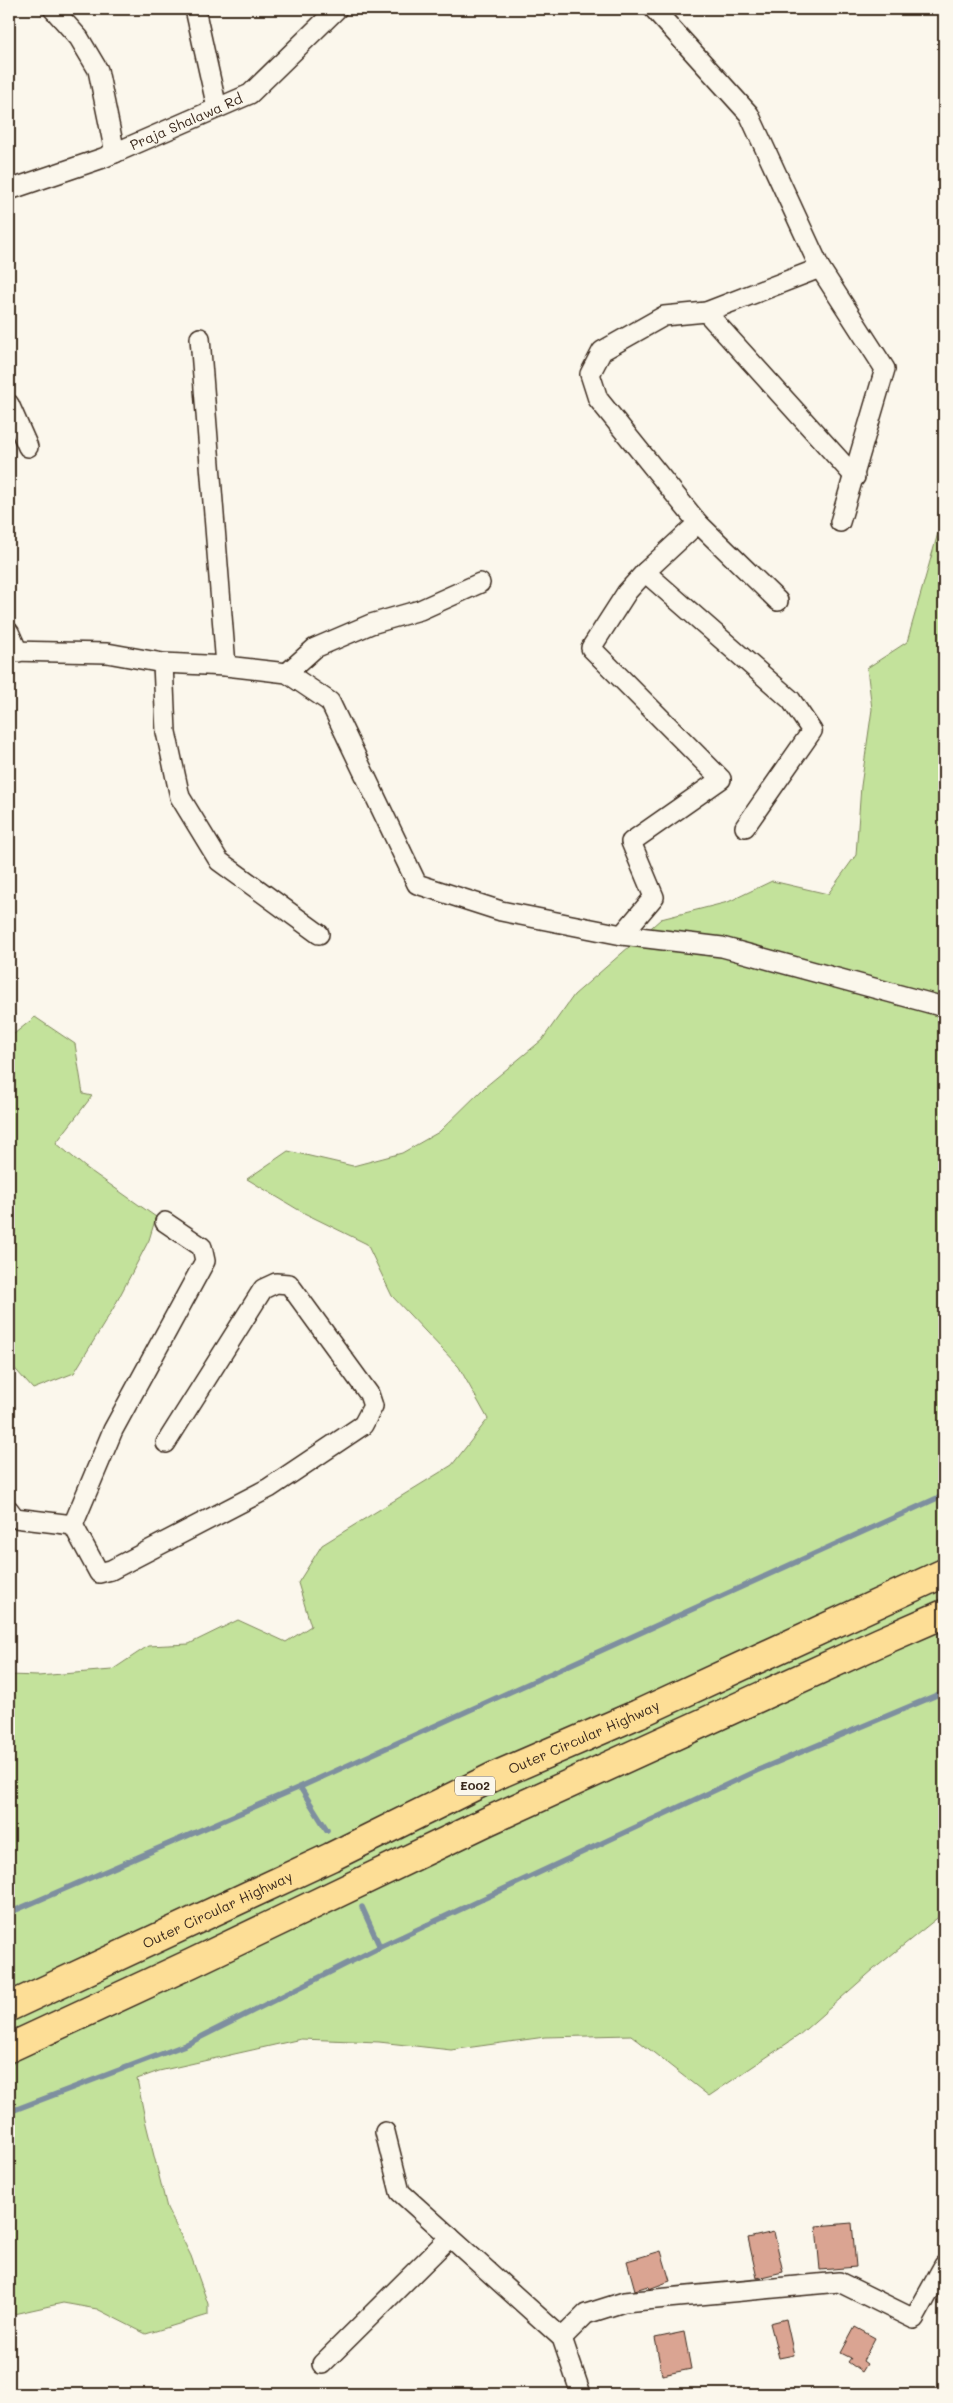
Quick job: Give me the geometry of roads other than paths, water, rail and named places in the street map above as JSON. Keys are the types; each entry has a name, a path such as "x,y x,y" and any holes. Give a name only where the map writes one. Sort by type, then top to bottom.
{"highway":[{"name":"Outer Circular Highway","path":"9,2007 331,1857 496,1776 638,1714 944,1573"},
{"name":"E002","path":"9,2048 514,1810 944,1614"}],"street":[{"path":"53,9 79,38 98,70 115,153"},
{"path":"195,9 217,108"},
{"name":"Praja Shalawa Rd","path":"9,190 115,153 250,94 337,9"},
{"path":"654,9 749,114 820,268 885,369 855,477 840,522"},
{"path":"778,601 698,522 598,399 590,374 602,351 664,316 706,312 820,268"},
{"path":"706,312 855,477"},
{"path":"200,338 226,666"},
{"path":"9,404 28,447"},
{"path":"622,935 654,896 632,842 722,779 591,648 628,592 645,572 698,522"},
{"path":"645,572 791,700 812,731 745,827"},
{"path":"286,673 315,648 372,624 420,610 480,583"},
{"path":"9,632 13,651 107,653 163,663 226,666 286,673 330,702 417,884 501,911 622,935 722,948 944,1007"},
{"path":"163,663 166,732 180,797 219,861 319,934"},
{"path":"73,1525 113,1430 205,1261 202,1247 165,1222"},
{"path":"73,1525 99,1573 111,1570 269,1488 363,1425 373,1406 369,1394 289,1284 276,1283 264,1289 166,1443"},
{"path":"9,1510 15,1518 73,1525"},
{"path":"385,2132 400,2192 562,2338 581,2394"},
{"path":"322,2364 450,2237"},
{"path":"562,2338 586,2314 624,2302 839,2282 914,2319 944,2265"}],"waterway":[{"path":"9,1913 300,1787 944,1495"},
{"path":"9,2112 185,2045 380,1947 756,1771 944,1692"},
{"path":"300,1787 327,1830"},
{"path":"362,1907 380,1947"}]}
